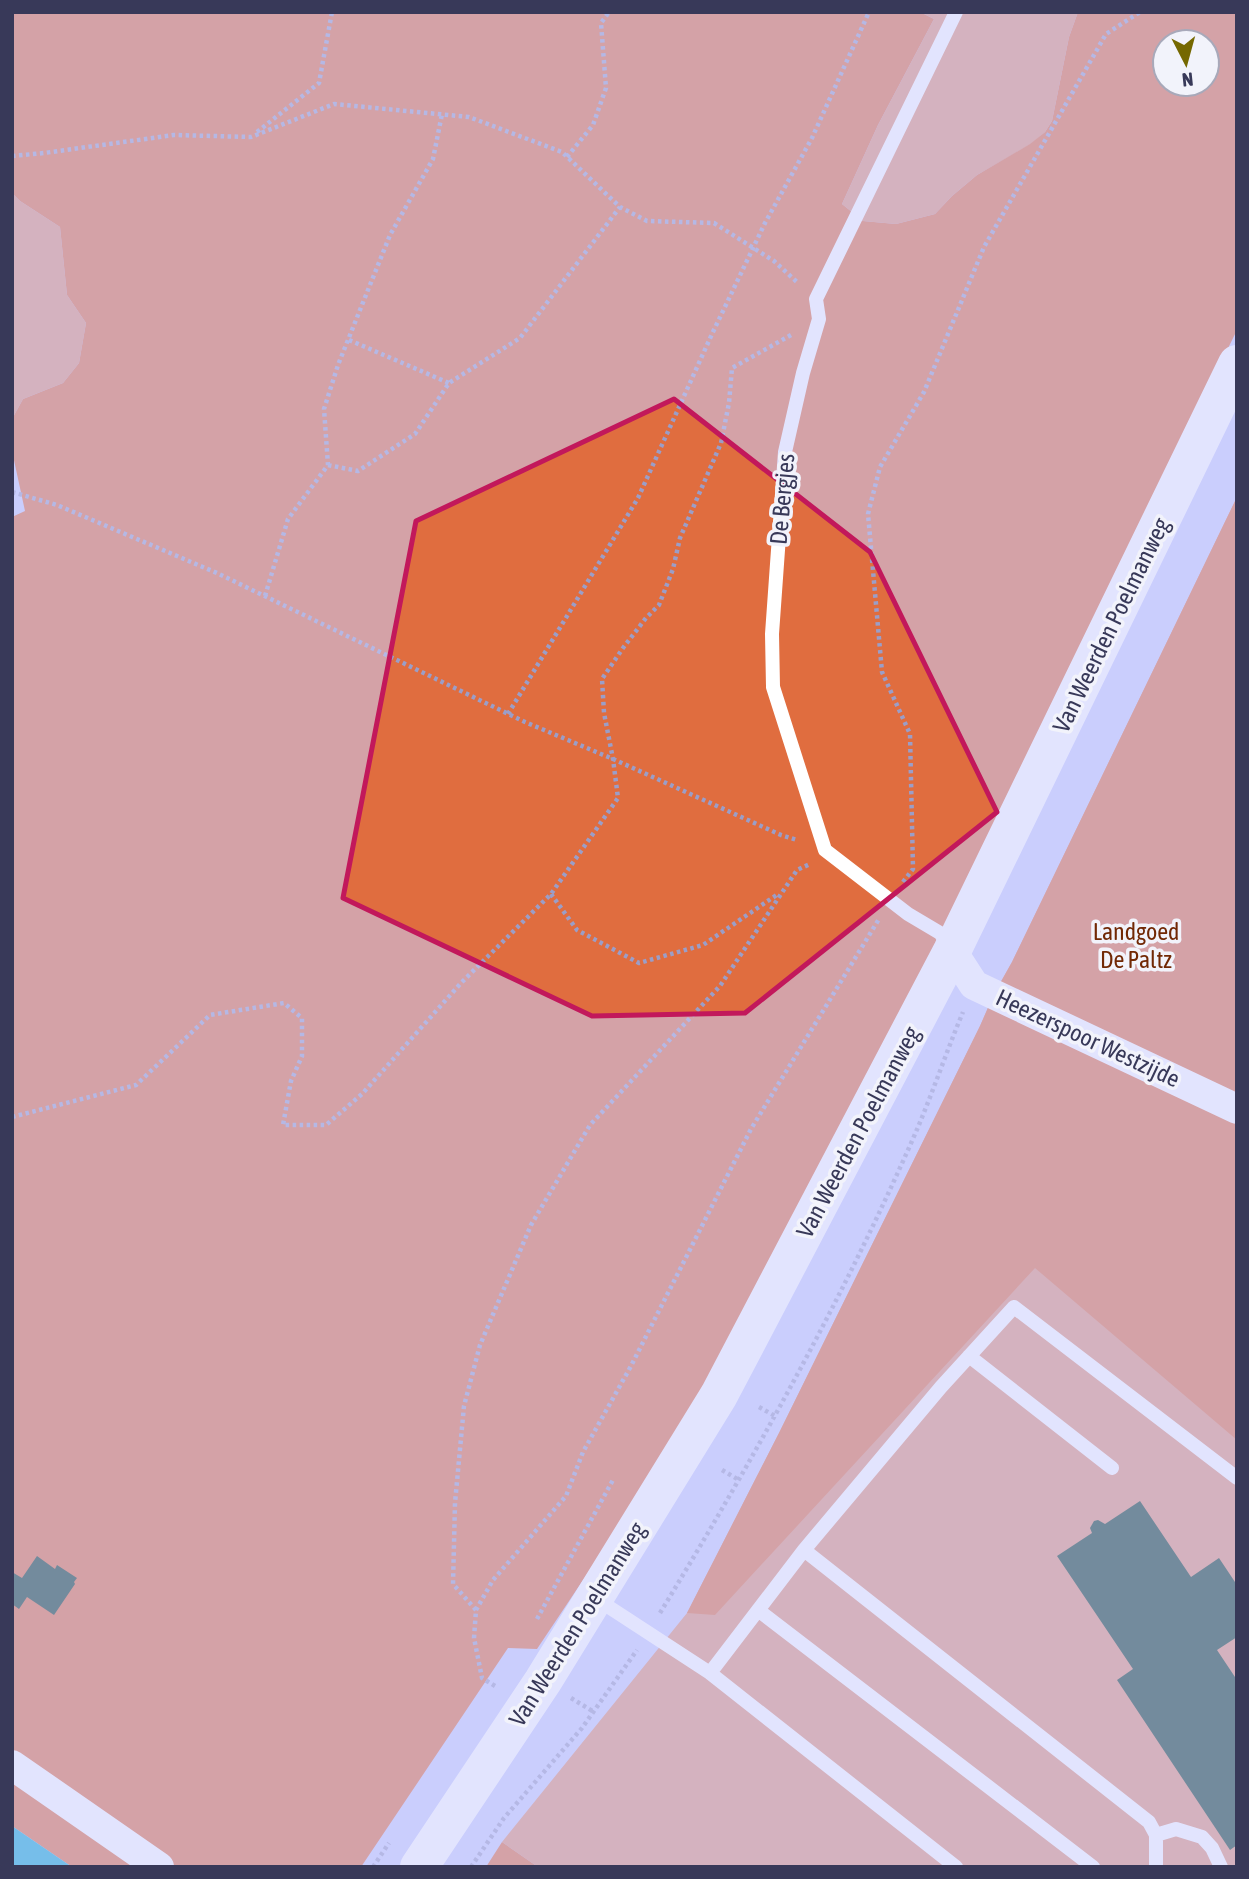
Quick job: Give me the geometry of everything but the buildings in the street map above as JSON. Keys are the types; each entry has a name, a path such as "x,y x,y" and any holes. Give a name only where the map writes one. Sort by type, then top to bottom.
{"main road":[{"name":"Van Weerden Poelmanweg","path":"419,1867 543,1681 719,1395 952,951 1237,364"}],"street":[{"name":"Heezerspoor Westzijde","path":"952,951 974,985 1237,1110"},
{"path":"12,1765 159,1867"}],"lane":[{"path":"816,299 956,12"},
{"name":"De Bergjes","path":"816,299 819,319 803,373 785,452 772,634 774,687 824,850"},
{"path":"824,850 908,914 940,933 952,951"},
{"path":"710,1673 804,1550 941,1387 1014,1307 1237,1478"},
{"path":"969,1356 1112,1468"},
{"path":"804,1550 1149,1822 1156,1835 1156,1867"},
{"path":"594,1598 710,1673 956,1867"},
{"path":"758,1610 1093,1867"},
{"path":"1156,1835 1176,1829 1202,1838 1212,1847 1221,1867"}],"path":[{"path":"251,137 319,83 332,12"},
{"path":"567,157 593,125 606,88 601,23 609,12"},
{"path":"508,714 638,498 752,249 812,138 869,12"},
{"path":"495,1686 482,1678 474,1638 477,1610 492,1580 566,1496 583,1452 631,1366 751,1129 891,900 913,869 910,734 882,672 868,514 880,467 923,392 984,247 1004,212 1106,34 1140,12"},
{"path":"12,156 174,135 251,137 334,104 469,117 562,152 620,207 646,221 714,222 774,261 816,299"},
{"path":"265,596 288,519 328,465 324,409 390,235 433,159 442,114"},
{"path":"328,465 358,471 415,434 449,383 520,338 620,207"},
{"path":"12,1117 135,1085 210,1015 284,1003 302,1018 302,1056 291,1081 283,1125 326,1125 362,1094 461,983 551,894 618,798 604,713 602,679 630,638 659,605 673,569 680,538 721,443 729,403 732,368 819,319"},
{"path":"349,340 449,383"},
{"path":"12,492 57,505 217,573 508,714 781,835 824,850"},
{"path":"477,1610 453,1584 464,1406 480,1345 531,1225 590,1125 720,986 781,892 703,945 639,963 577,930 551,894"},
{"path":"471,1867 504,1818 573,1740 594,1712 648,1633 739,1480 805,1363 845,1285 913,1138 974,985"},
{"path":"760,1407 775,1416"},
{"path":"722,1470 739,1480"},
{"path":"535,1622 614,1478"}],"highlighted area":[{"path":"674,399 870,552 997,812 745,1013 592,1016 343,898 416,521"}],"green space":[{"path":"12,12 920,12 934,19 878,125 842,204 863,221 896,224 935,214 977,175 1030,144 1045,132 1052,121 1069,37 1078,12 1237,12 1237,330 732,1357 537,1649 508,1648 361,1867 72,1867 12,1826 12,517 25,511 12,451 12,419 23,399 63,383 79,363 86,323 67,295 60,227 12,193"},
{"path":"920,12 1078,12 1069,37 1052,121 1045,132 1031,144 977,175 935,214 896,224 863,221 842,204 878,125 934,19"},
{"path":"12,193 60,227 67,295 86,323 79,363 63,383 23,399 12,419"},
{"name":"Landgoed De Paltz","path":"1237,497 1237,1867 538,1867 502,1842 687,1613 1012,962"},
{"name":"Landgoed De Paltz","path":"1237,497 1237,1440 1035,1268 715,1615 687,1613 1012,962"},
{"path":"502,1842 538,1867 486,1867"}],"water":[{"path":"12,1826 72,1867 12,1867"}]}
